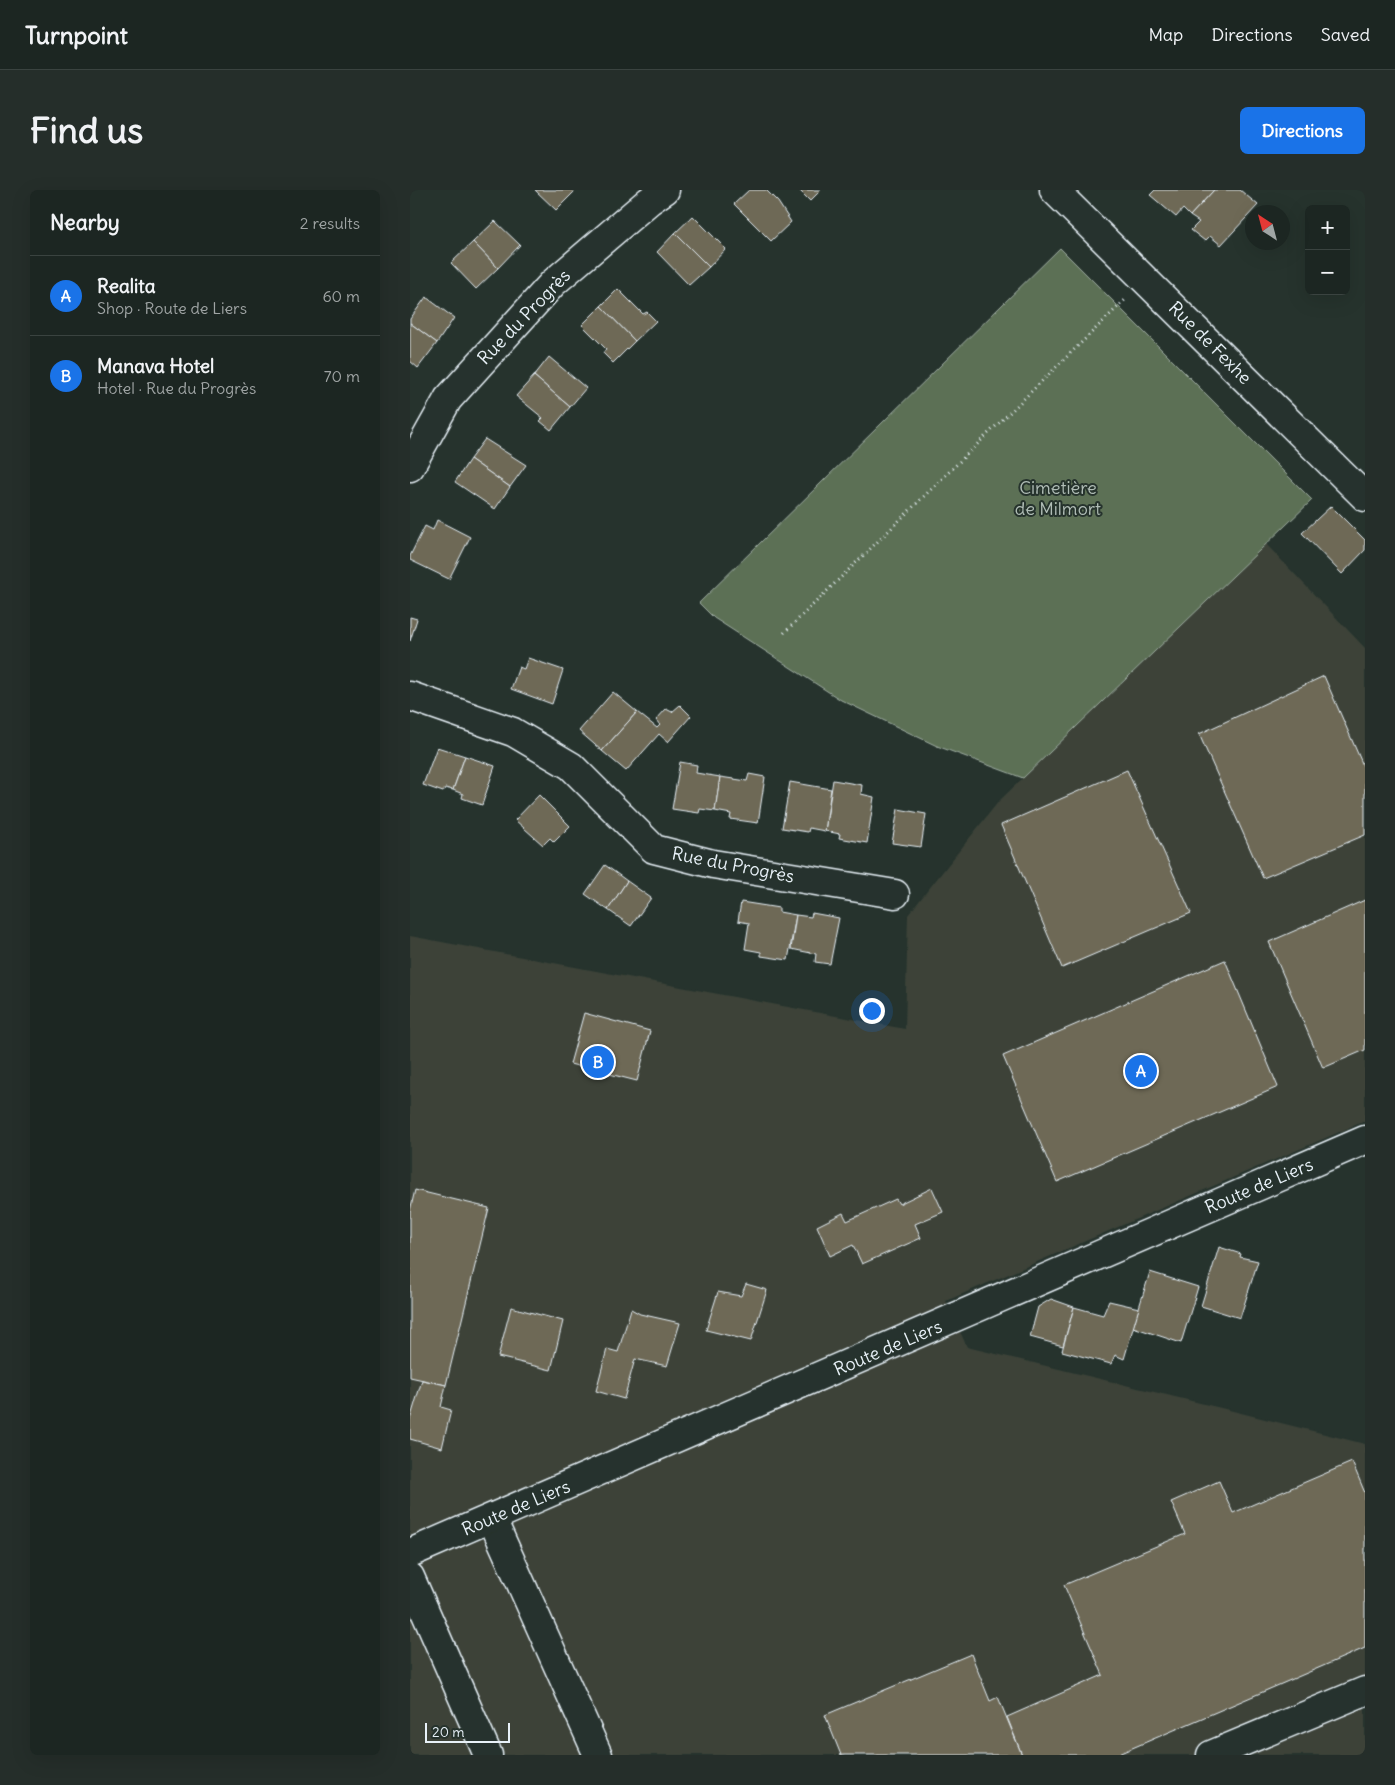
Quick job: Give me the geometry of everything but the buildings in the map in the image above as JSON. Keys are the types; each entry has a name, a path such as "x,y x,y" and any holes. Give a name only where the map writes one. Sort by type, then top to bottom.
{"street":[{"name":"Rue du Progrès","path":"410,467 448,399 554,283 664,190"},
{"name":"Rue de Fexhe","path":"1054,190 1365,497"},
{"name":"Rue du Progrès","path":"410,696 513,732 571,766 654,849 713,864 895,894"},
{"name":"Route de Liers","path":"410,1553 1365,1140"},
{"path":"492,1519 598,1755"},
{"path":"410,1577 488,1755"},
{"path":"1211,1755 1365,1691"}],"path":[{"path":"784,633 1145,280"}],"shaded area":[{"path":"1266,544 1365,648 1365,1121 946,1301 967,1347 1365,1444 1365,1755 410,1755 410,936 905,1029 908,915 999,801"}],"green space":[{"name":"Cimetière de Milmort","path":"1060,248 1312,500 1023,778 937,746 841,700 714,618 699,603"}],"place":[{"name":"Manava Hotel","path":"598,1062"},
{"name":"Realita","path":"1141,1071"}]}
